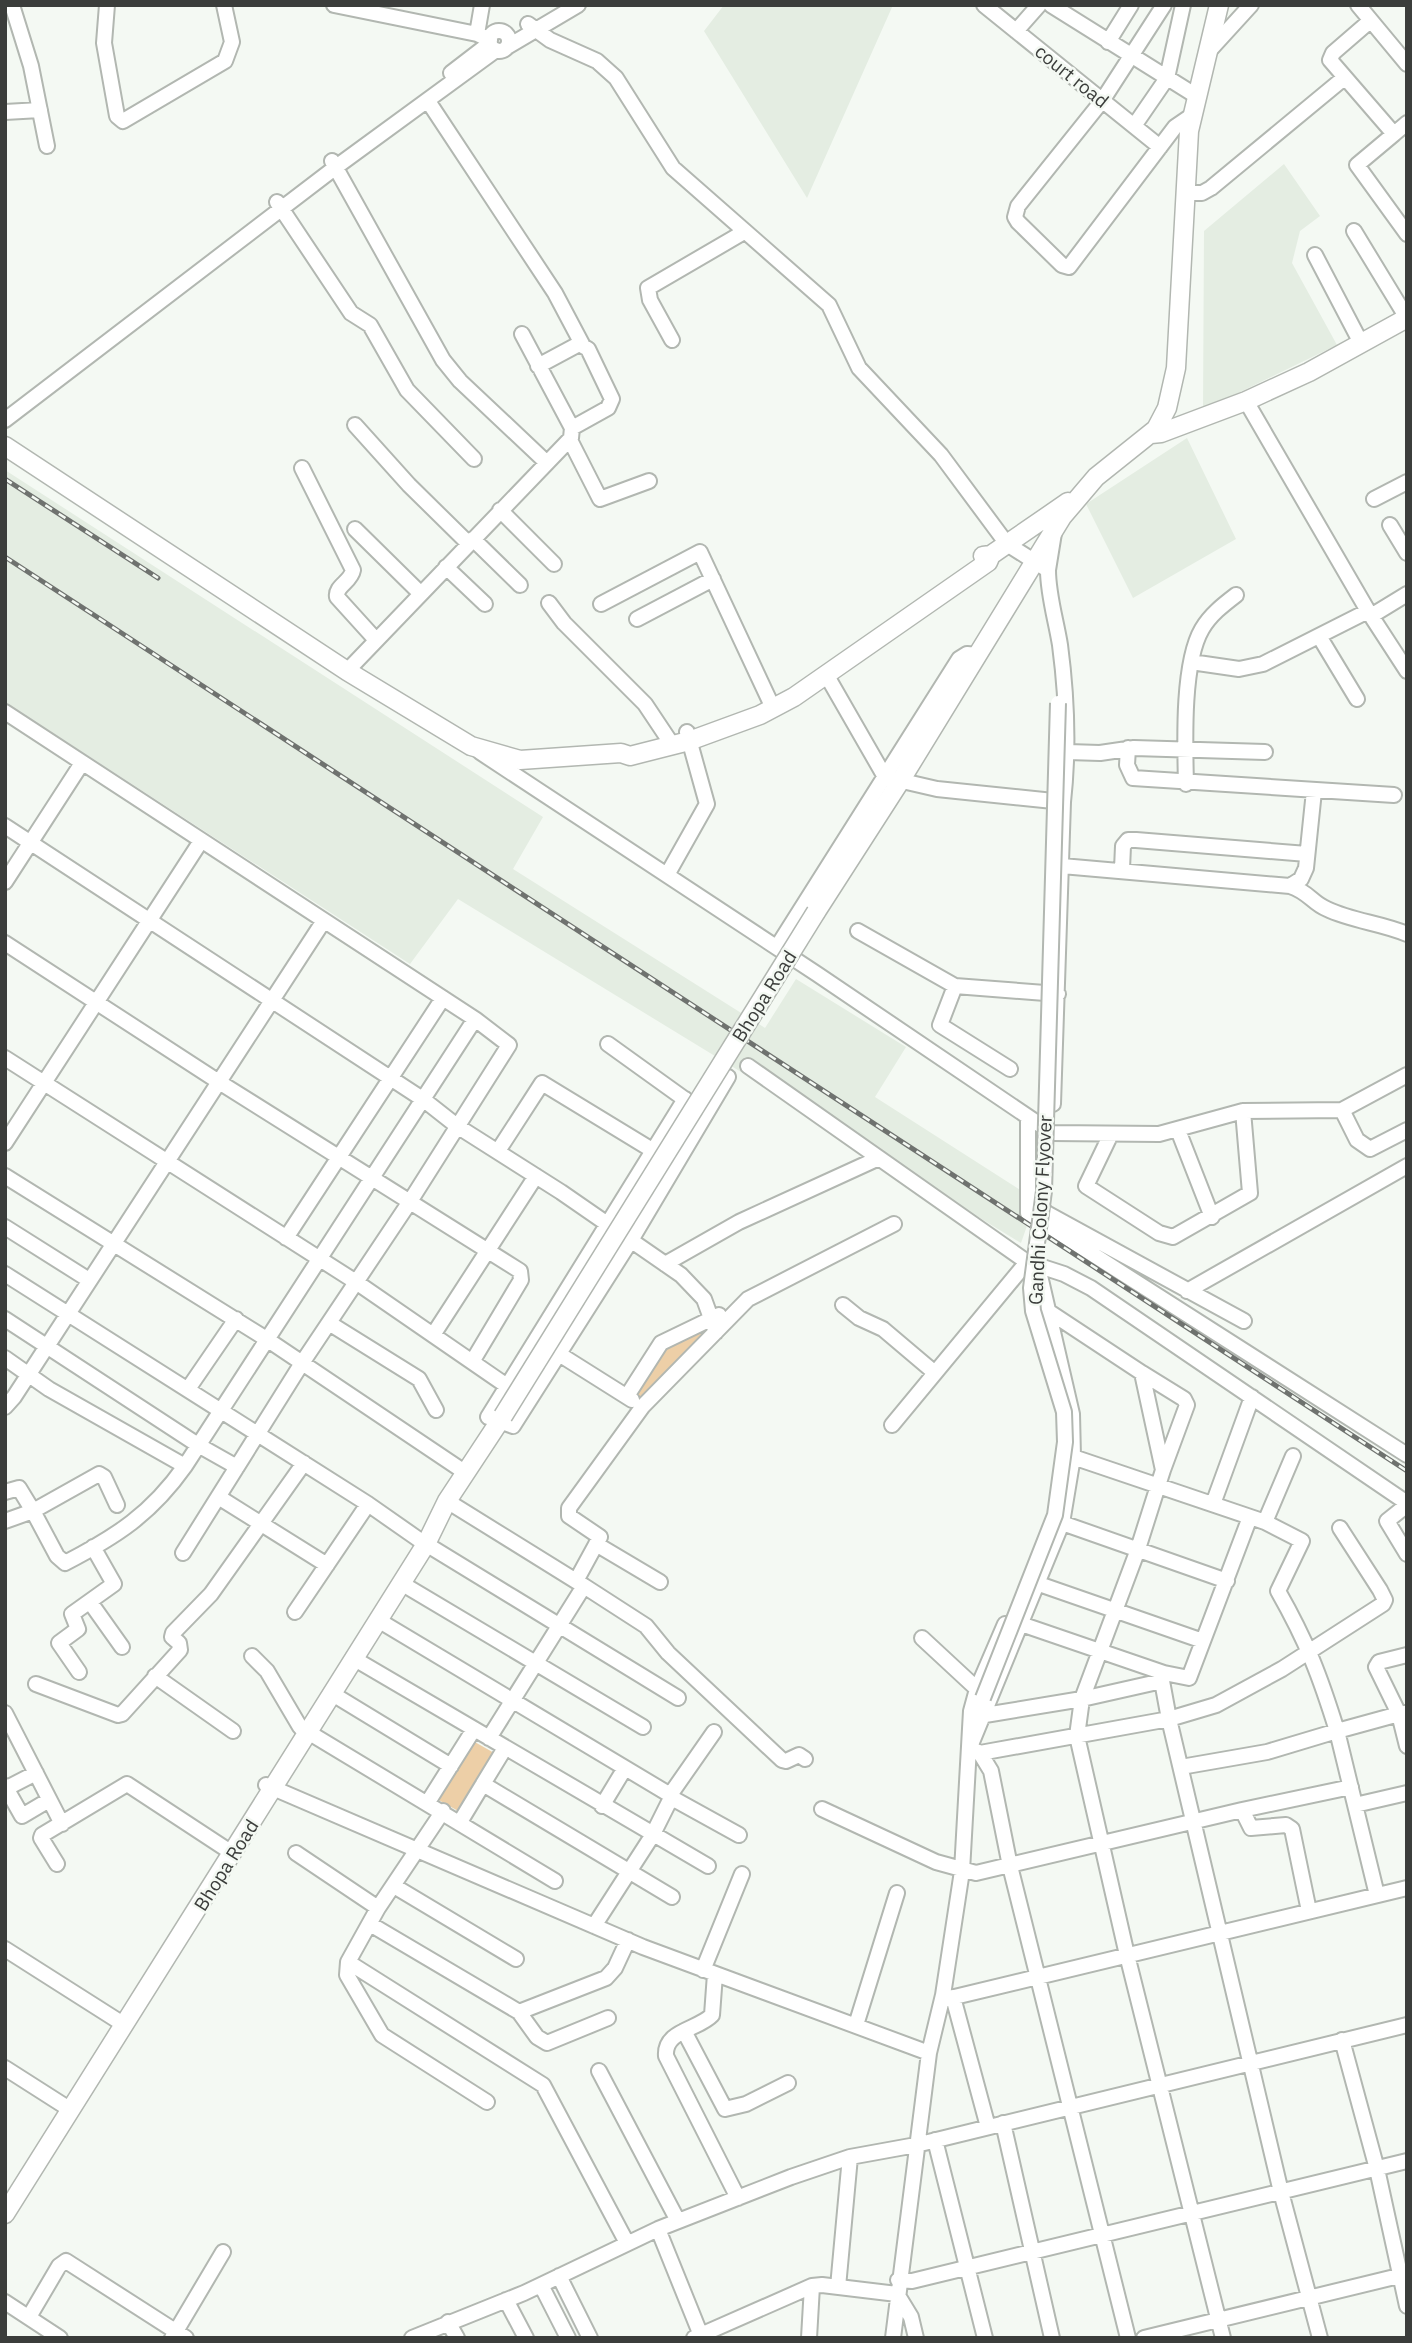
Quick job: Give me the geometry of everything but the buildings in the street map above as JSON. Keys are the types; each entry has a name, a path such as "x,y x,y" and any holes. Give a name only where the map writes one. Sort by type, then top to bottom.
{"main road":[{"path":"1174,399 1186,157 1219,5"},
{"path":"1156,433 1174,399 1183,368 1195,111"},
{"path":"1156,433 1246,401 1309,372 1407,318"},
{"path":"1174,399 1198,418"},
{"name":"Bhopa Road","path":"5,2194 270,1786 422,1542 439,1522 443,1507 501,1419 816,912 892,780 1041,567 1056,528 1077,496 1137,456 1156,433"},
{"path":"5,446 347,671 471,746 504,758 520,760 621,753 629,746 679,739 772,704 827,676 988,562 991,555 1077,496"},
{"path":"772,704 985,555 991,555"},
{"name":"Bhopa Road","path":"304,1729 331,1693 378,1620 422,1542"},
{"name":"Bhopa Road","path":"5,2214 226,1849 270,1786"}],"street":[{"path":"12,5 31,66 47,146"},
{"path":"107,5 104,43 117,116 122,121 225,61 232,42 224,5"},
{"path":"334,5 391,10"},
{"path":"373,5 492,39"},
{"path":"482,5 492,39"},
{"path":"531,28 560,5"},
{"path":"5,408 280,205 492,39 531,28 578,5"},
{"name":"court road","path":"984,5 1160,147"},
{"path":"1016,31 1040,5"},
{"path":"1051,5 1108,42 1132,56 1167,78 1195,111 1175,127 1071,264 1062,265 1018,222 1016,211 1102,101 1132,56 1164,5"},
{"path":"1108,42 1131,5"},
{"path":"1134,126 1167,78 1183,5"},
{"path":"1209,51 1251,5"},
{"path":"1358,5 1407,64"},
{"path":"1370,21 1330,57 1344,78 1394,134"},
{"path":"531,28 606,68 616,78 673,168 830,305 859,368 941,455 1007,544 1041,567 1059,637 1067,700 1068,752 1063,802 1048,1214"},
{"path":"334,164 428,101 492,39"},
{"path":"1191,193 1202,193 1211,188 1344,78"},
{"path":"347,671 547,463 571,434 608,408 612,399 588,349 582,344 555,293 428,101"},
{"path":"5,113 40,110"},
{"path":"1407,123 1357,165 1407,234"},
{"path":"334,164 443,360 460,381 547,463"},
{"path":"5,420 280,205"},
{"path":"280,205 351,313 370,325 407,390 474,459"},
{"path":"1354,231 1407,318"},
{"path":"672,340 650,300 648,288 744,232"},
{"path":"1315,255 1361,343"},
{"path":"522,334 600,499 649,481"},
{"path":"538,366 582,344"},
{"path":"1246,401 1369,613 1407,671"},
{"path":"355,425 409,485 520,585"},
{"path":"302,468 353,570 352,576 336,594 337,597 376,640"},
{"path":"1374,499 1407,482"},
{"path":"500,510 554,564"},
{"path":"1390,525 1407,553"},
{"path":"355,529 420,593"},
{"path":"601,604 697,551 772,704"},
{"path":"446,567 485,604"},
{"path":"637,619 713,579"},
{"path":"1191,662 1219,667 1252,667 1407,594"},
{"path":"1186,784 1185,750 1191,662 1202,630 1218,609 1236,595"},
{"path":"549,603 564,623 679,739 707,804 667,875"},
{"path":"1319,636 1357,699"},
{"name":"Gandhi Colony Flyover","path":"980,1693 1047,1541 1055,1515 1065,1453 1064,1412 1033,1311 1031,1288 1044,1191 1059,637"},
{"path":"827,676 892,780 1020,800 1063,802"},
{"path":"5,712 475,1019 509,1045 409,1203 257,1433 220,1498 183,1553"},
{"path":"471,746 777,947 1052,1133 1159,1134 1243,1111 1342,1110 1407,1075"},
{"path":"1068,752 1100,753 1129,748 1265,752"},
{"path":"1129,748 1127,765 1133,779 1394,795"},
{"path":"5,882 82,763"},
{"path":"777,947 892,780"},
{"path":"1290,886 1304,874 1314,791"},
{"path":"5,825 424,1100 457,1126 536,1175 665,1264 700,1292 714,1325"},
{"path":"1122,869 1123,846 1128,841 1136,840 1307,854"},
{"path":"5,1143 46,1084 96,1001 201,841"},
{"path":"1062,866 1122,869 1290,886 1306,891 1322,908 1353,920 1407,933"},
{"path":"5,1407 28,1376 323,922"},
{"path":"858,930 936,978 955,986 1058,994"},
{"path":"5,943 219,1082 520,1271 522,1277 472,1362"},
{"path":"955,986 940,1025 1010,1069"},
{"path":"286,1238 443,998"},
{"path":"5,1492 19,1488 62,1562 67,1562 140,1518 167,1491 475,1019"},
{"path":"608,1044 705,1114"},
{"path":"5,1058 356,1282 507,1385"},
{"path":"748,1066 1033,1265 1064,1274 1091,1289 1407,1504 1387,1521 1407,1554"},
{"path":"685,1099 605,1224 488,1417 501,1419 513,1426 630,1242 728,1077"},
{"path":"498,1151 542,1083 652,1150"},
{"path":"1342,1110 1357,1140 1370,1149 1407,1130"},
{"path":"1111,1134 1085,1183 1089,1189 1165,1236 1180,1235 1250,1193 1243,1111"},
{"path":"1028,1118 1028,1213 1407,1455"},
{"path":"1178,1130 1212,1217"},
{"path":"665,1264 739,1222 879,1158"},
{"path":"1187,1291 1407,1166"},
{"path":"433,1335 536,1175"},
{"path":"5,1176 236,1319 466,1473"},
{"path":"1026,1196 1048,1214 1244,1321"},
{"path":"489,1738 560,1624 596,1544 599,1534 572,1518 568,1511 643,1406 714,1325 748,1299 894,1224"},
{"path":"5,1227 89,1280"},
{"path":"975,1750 985,1715 1062,1522 1073,1457 1072,1414 1048,1311 1033,1265"},
{"path":"892,1425 935,1373 1033,1265"},
{"path":"5,1274 368,1504 422,1542 678,1698"},
{"path":"843,1305 859,1318 883,1329 935,1373"},
{"path":"1048,1311 1184,1399 1187,1405 1163,1469 1138,1552 1082,1699 1077,1736 1127,1955 1223,2338"},
{"path":"188,1389 236,1319"},
{"path":"5,1320 198,1445 237,1467"},
{"path":"329,1323 419,1379 436,1410"},
{"path":"627,1396 661,1343 714,1325"},
{"path":"559,1354 643,1406"},
{"path":"5,1358 28,1376 185,1466"},
{"path":"1142,1373 1163,1469"},
{"path":"1213,1504 1252,1397"},
{"path":"1265,1522 1293,1456"},
{"path":"1073,1457 1160,1484 1265,1522 1303,1541 1278,1591 1311,1650 1325,1686 1377,1895"},
{"path":"36,1684 120,1715 181,1648 172,1637 173,1633 211,1594 304,1463"},
{"path":"5,1521 33,1511 99,1474 104,1477 117,1506"},
{"path":"220,1498 327,1565"},
{"path":"295,1612 368,1504"},
{"path":"443,1507 580,1584 641,1622 668,1653 782,1760 799,1755 806,1759"},
{"path":"985,1715 1082,1699 1163,1677 1189,1678 1250,1517"},
{"path":"1062,1522 1138,1552 1227,1581"},
{"path":"975,1750 1077,1736 1169,1719 1216,1705 1311,1650 1385,1601 1340,1528"},
{"path":"596,1544 660,1582"},
{"path":"893,2338 897,2287 929,2053 947,1998 980,1693 1041,1544"},
{"path":"79,1672 59,1643 76,1632 78,1626 72,1614 114,1584 93,1547"},
{"path":"401,1583 643,1727"},
{"path":"1039,1584 1203,1641"},
{"path":"90,1602 122,1647"},
{"path":"378,1620 739,1835"},
{"path":"1021,1624 1163,1677"},
{"path":"922,1638 980,1693"},
{"path":"1407,1655 1376,1665 1403,1713 1407,1746"},
{"path":"252,1656 267,1671 304,1729 555,1881"},
{"path":"353,1658 652,1836 708,1866"},
{"path":"155,1676 233,1731"},
{"path":"1163,1677 1169,1719 1222,1932 1250,2063 1320,2338"},
{"path":"331,1693 451,1766"},
{"path":"5,1713 62,1824"},
{"path":"1181,1767 1267,1752 1403,1713"},
{"path":"428,1802 474,1729"},
{"path":"594,1926 652,1836 671,1796 714,1732"},
{"path":"460,1822 505,1748"},
{"path":"975,1750 991,1771 1010,1866 1128,2338"},
{"path":"602,1806 625,1768"},
{"path":"36,1773 6,1788 23,1817 50,1800"},
{"path":"57,1864 41,1838 129,1784 226,1849"},
{"path":"483,1784 672,1897"},
{"path":"270,1786 628,1940 929,2053"},
{"path":"822,1809 962,1871 976,1873 1103,1845 1193,1820 1350,1787"},
{"path":"1355,1805 1407,1793"},
{"path":"1242,1810 1251,1828 1286,1825 1292,1829 1309,1911"},
{"path":"443,1811 378,1908 348,1962 347,1975 382,2035 487,2102"},
{"path":"296,1853 378,1908"},
{"path":"738,2198 666,2056 669,2041 712,2015 709,1972 742,1874"},
{"path":"394,1886 516,1959"},
{"path":"856,2025 897,1893"},
{"path":"947,1998 1377,1895 1406,1893"},
{"path":"370,1924 519,2012 537,2037 547,2043 608,2018"},
{"path":"519,2012 606,1978 615,1968 628,1940"},
{"path":"5,1949 119,2022"},
{"path":"348,1962 543,2085 627,2242"},
{"path":"947,1998 995,2125 1032,2252 1052,2338"},
{"path":"412,2338 506,2300 658,2229 850,2157 916,2145 1407,2025"},
{"path":"684,2031 725,2109 746,2104 788,2083"},
{"path":"1342,2040 1403,2275 1407,2306"},
{"path":"5,2068 63,2105"},
{"path":"599,2071 678,2221"},
{"path":"935,2140 985,2338"},
{"path":"838,2287 850,2157"},
{"path":"658,2229 699,2336 812,2286 897,2287 968,2267 1407,2161"},
{"path":"29,2317 59,2266 66,2261 178,2336 223,2252"},
{"path":"1144,2338 1403,2275"},
{"path":"559,2276 590,2338"},
{"path":"541,2284 568,2338"},
{"path":"809,2338 812,2286"},
{"path":"897,2287 911,2317 916,2338"},
{"path":"506,2300 526,2338"},
{"path":"5,2302 60,2338"},
{"path":"449,2322 457,2338"}],"shaded area":[{"path":"724,5 893,5 807,198 704,31"},
{"path":"1284,164 1320,216 1300,231 1292,263 1337,345 1203,410 1204,231"},
{"path":"1187,438 1236,539 1133,598 1086,504"},
{"path":"5,470 543,817 513,869 765,1028 796,979 906,1047 875,1097 1036,1200 1021,1243 458,899 410,964 5,702"},
{"path":"704,1328 710,1333 645,1401 635,1393 659,1353"},
{"path":"473,1741 496,1754 460,1812 435,1798"}],"railway":[{"path":"5,479 158,578"},
{"path":"5,557 1407,1471"}]}
